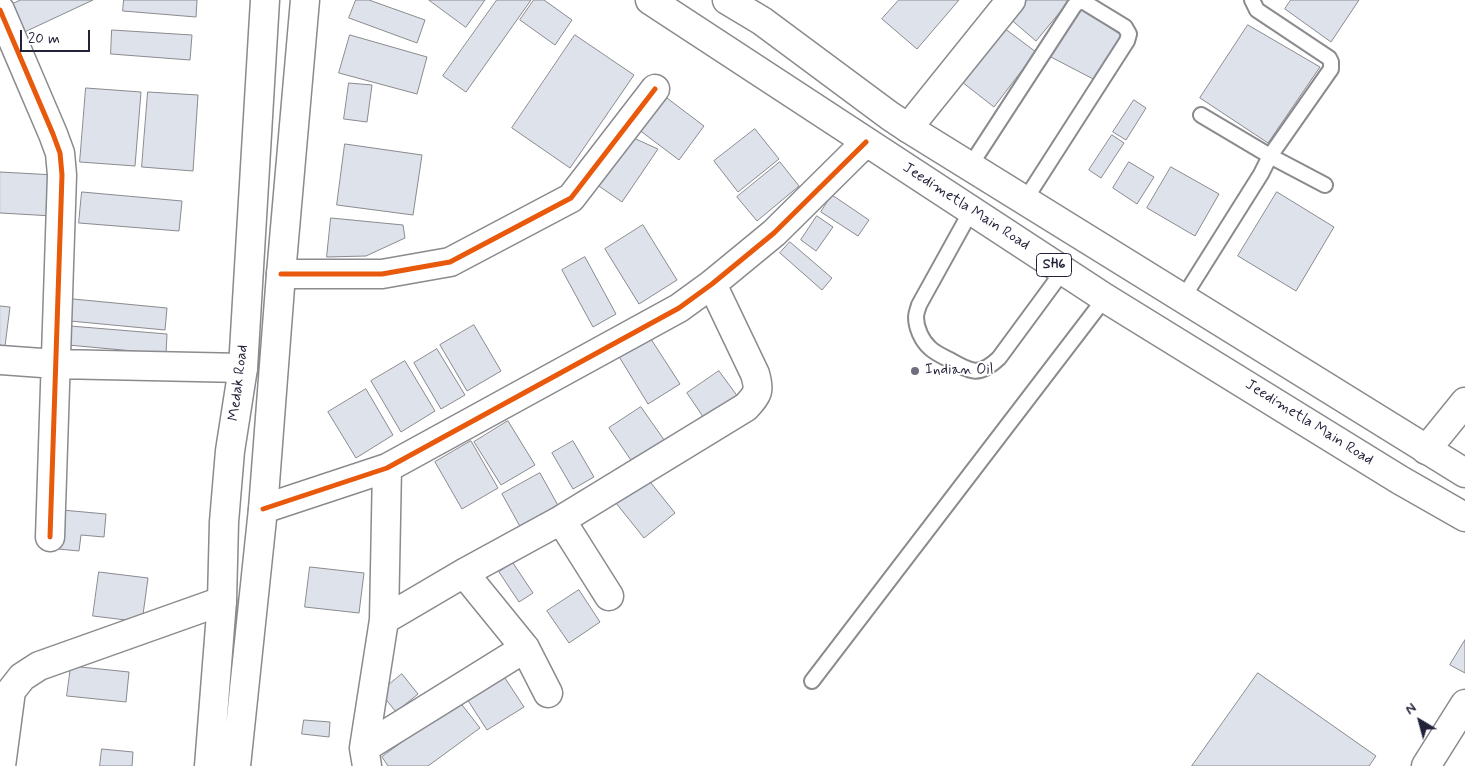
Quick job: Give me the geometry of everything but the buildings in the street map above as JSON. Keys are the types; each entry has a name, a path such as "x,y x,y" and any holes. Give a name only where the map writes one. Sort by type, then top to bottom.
{"street":[{"name":"Medak Road","path":"209,766 222,601 224,522 230,451 243,368 265,0"},
{"path":"236,766 263,508 305,0"},
{"name":"Jeedimetla Main Road","path":"650,0 1105,298 1400,480 1465,517"},
{"name":"SH6","path":"727,0 762,21 908,128 1465,473"},
{"path":"908,128 1011,0"},
{"path":"0,10 54,134 60,153 62,175 50,537"},
{"path":"282,274 382,274 450,262 571,198 655,89"},
{"path":"263,508 387,468 679,308 712,284 774,233 866,142"},
{"path":"384,620 464,573 561,520 746,407 756,395 758,387 755,374 712,284"},
{"path":"0,360 56,364 243,368"},
{"path":"1426,450 1465,402"},
{"path":"365,757 384,620 387,468"},
{"path":"561,520 609,596"},
{"path":"223,557 257,562"},
{"path":"464,573 525,648 548,693"},
{"path":"1,766 11,691 22,677 39,666 222,601"},
{"path":"365,757 525,648"},
{"path":"1426,766 1465,704"}],"lane":[{"path":"1183,298 1270,156 1331,69 1332,62 1329,58 1257,10 1252,0"},
{"path":"970,166 1078,2 1084,2 1125,27 1129,34 1127,41 1025,200"},
{"path":"1201,115 1270,156 1325,185"},
{"path":"972,211 918,305 916,317 918,329 923,340 931,350 970,371 982,370 990,366 999,358 1063,271"},
{"path":"812,681 1105,298"}],"cycle path":[{"path":"0,10 60,153 62,175 50,537"},
{"path":"281,274 382,274 450,262 571,198 655,89"},
{"path":"263,509 387,468 679,308 712,284 774,233 866,142"}],"place":[{"name":"Indian Oil","path":"915,371"}]}
